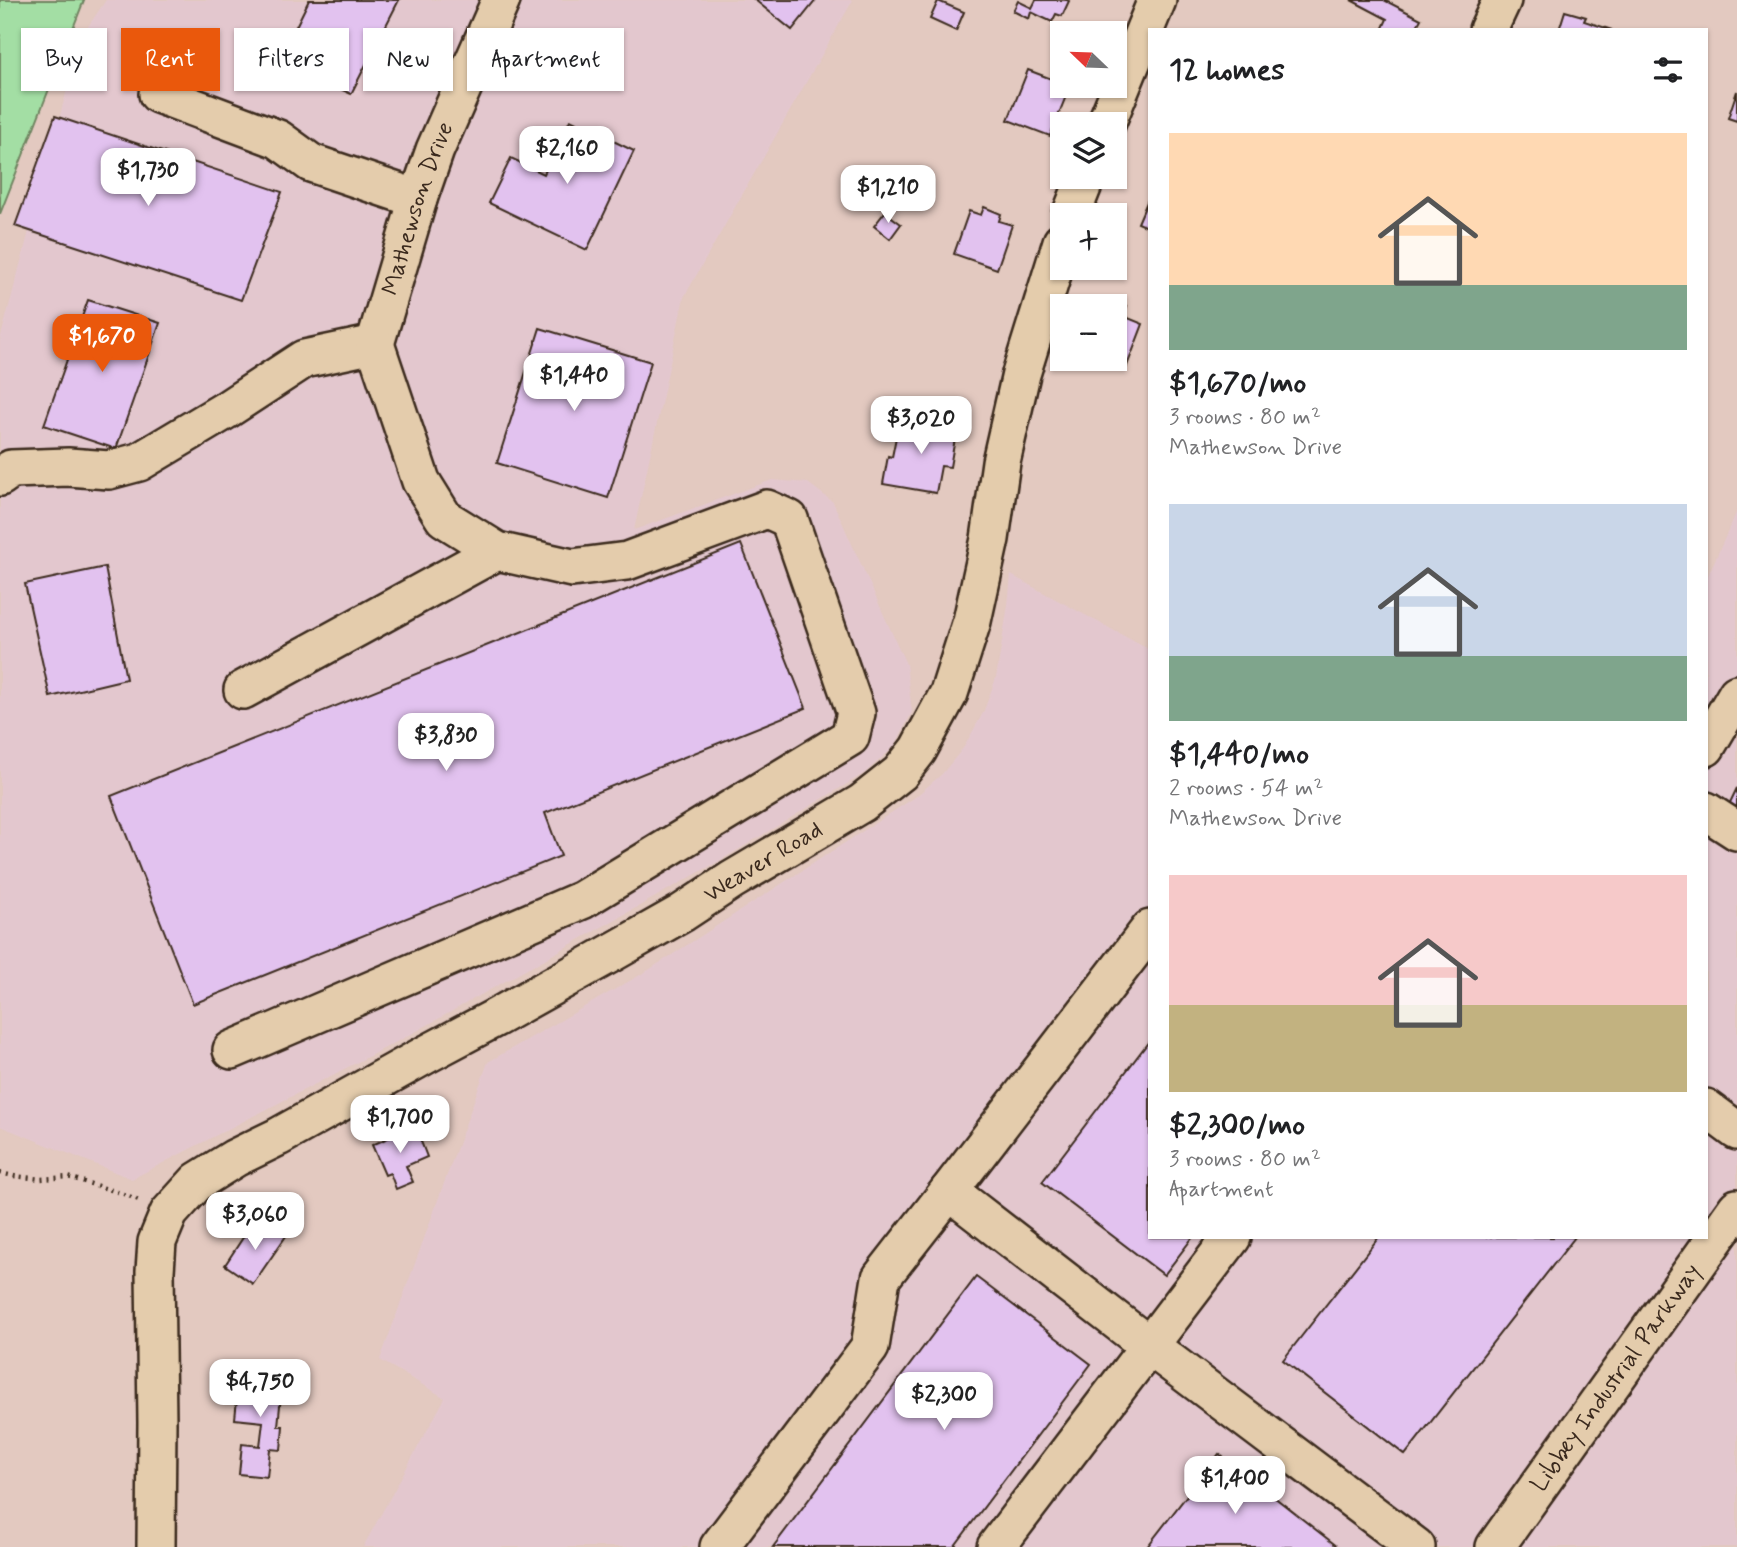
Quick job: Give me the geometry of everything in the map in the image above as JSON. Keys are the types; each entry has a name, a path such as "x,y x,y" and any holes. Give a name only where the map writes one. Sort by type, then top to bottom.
{"street":[{"name":"Mathewson Drive","path":"374,344 418,199 436,150 502,0"},
{"path":"1111,112 1157,0"},
{"path":"1489,28 1502,0"},
{"path":"158,94 278,139 312,163 418,199"},
{"name":"Weaver Road","path":"163,1227 198,1181 235,1158 627,945 862,803 900,774 918,750 949,693 968,633 990,539 1001,462 1021,374 1050,280"},
{"path":"0,477 11,469 68,467 108,470 139,462 304,359 374,344 421,481 444,518 497,551 572,568 627,561 766,509 789,519 856,713 850,737 582,900 232,1050"},
{"path":"243,690 497,551"},
{"path":"1708,744 1737,694"},
{"path":"1708,812 1737,831"},
{"path":"719,1547 870,1347 881,1278 1148,932"},
{"path":"1708,1109 1737,1131"},
{"path":"949,1191 1416,1547"},
{"name":"Libbey Industrial Parkway","path":"1495,1547 1737,1209"},
{"path":"156,1547 155,1271 163,1227"},
{"path":"996,1547 1230,1239"}],"path":[{"path":"0,1173 41,1178 68,1177 121,1193 163,1227"}],"shaded area":[{"path":"106,0 853,0 684,297 634,530 772,480 808,483 833,502 906,664 912,712 895,746 865,773 721,860 406,1037 132,1179 0,1126 0,340 67,91 107,91 107,28 87,28"},
{"path":"1737,511 1737,1547 363,1547 445,1398 380,1360 488,1062 647,971 914,798 942,774 964,747 983,713 996,678 1011,575 1148,649 1148,1239 1708,1239 1708,576"}],"green space":[{"path":"0,0 84,0 73,28 21,28 21,91 48,91 0,214"}],"building":[{"path":"309,0 399,0 385,28 363,28 363,70 351,94 344,91 349,91 349,28 295,28"},
{"path":"755,0 816,0 792,30"},
{"path":"1036,0 1069,1 1062,16 1056,14 1052,21 1031,12 1029,19 1013,11 1018,1 1032,8"},
{"path":"1351,0 1384,0 1421,19 1416,28 1383,28 1387,19"},
{"path":"938,1 964,12 956,31 930,19"},
{"path":"1565,11 1586,17 1584,21 1606,28 1560,28"},
{"path":"1028,70 1050,78 1050,98 1065,98 1060,112 1050,112 1050,136 1008,120"},
{"path":"1737,91 1737,121 1728,118"},
{"path":"55,116 282,192 241,300 15,226"},
{"path":"570,120 634,151 587,250 489,203 511,158 544,174"},
{"path":"1148,200 1148,227 1138,223"},
{"path":"984,207 1001,214 999,221 1012,225 997,269 954,254 969,211 981,215"},
{"path":"885,212 901,224 890,239 874,226"},
{"path":"88,300 160,323 116,449 44,425"},
{"path":"1127,318 1143,324 1127,366"},
{"path":"540,328 651,362 608,498 497,463"},
{"path":"908,418 957,427 950,467 941,466 936,493 883,484 888,456 892,457 896,437 904,438"},
{"path":"741,544 806,708 545,813 561,856 193,1004 111,796"},
{"path":"105,567 126,679 50,697 25,584"},
{"path":"1737,788 1737,822 1724,815"},
{"path":"1148,1043 1148,1239 1191,1239 1164,1275 1042,1182"},
{"path":"415,1126 427,1157 406,1166 413,1182 396,1189 390,1173 385,1175 372,1145"},
{"path":"266,1223 286,1236 253,1284 225,1265 250,1227 259,1233"},
{"path":"1377,1239 1573,1239 1405,1455 1283,1360"},
{"path":"976,1277 1091,1364 954,1547 773,1547"},
{"path":"246,1370 283,1375 278,1426 283,1426 281,1450 270,1449 267,1477 239,1474 242,1444 260,1446 263,1422 235,1419 238,1389 244,1390"},
{"path":"1219,1454 1338,1547 1147,1547"}]}
